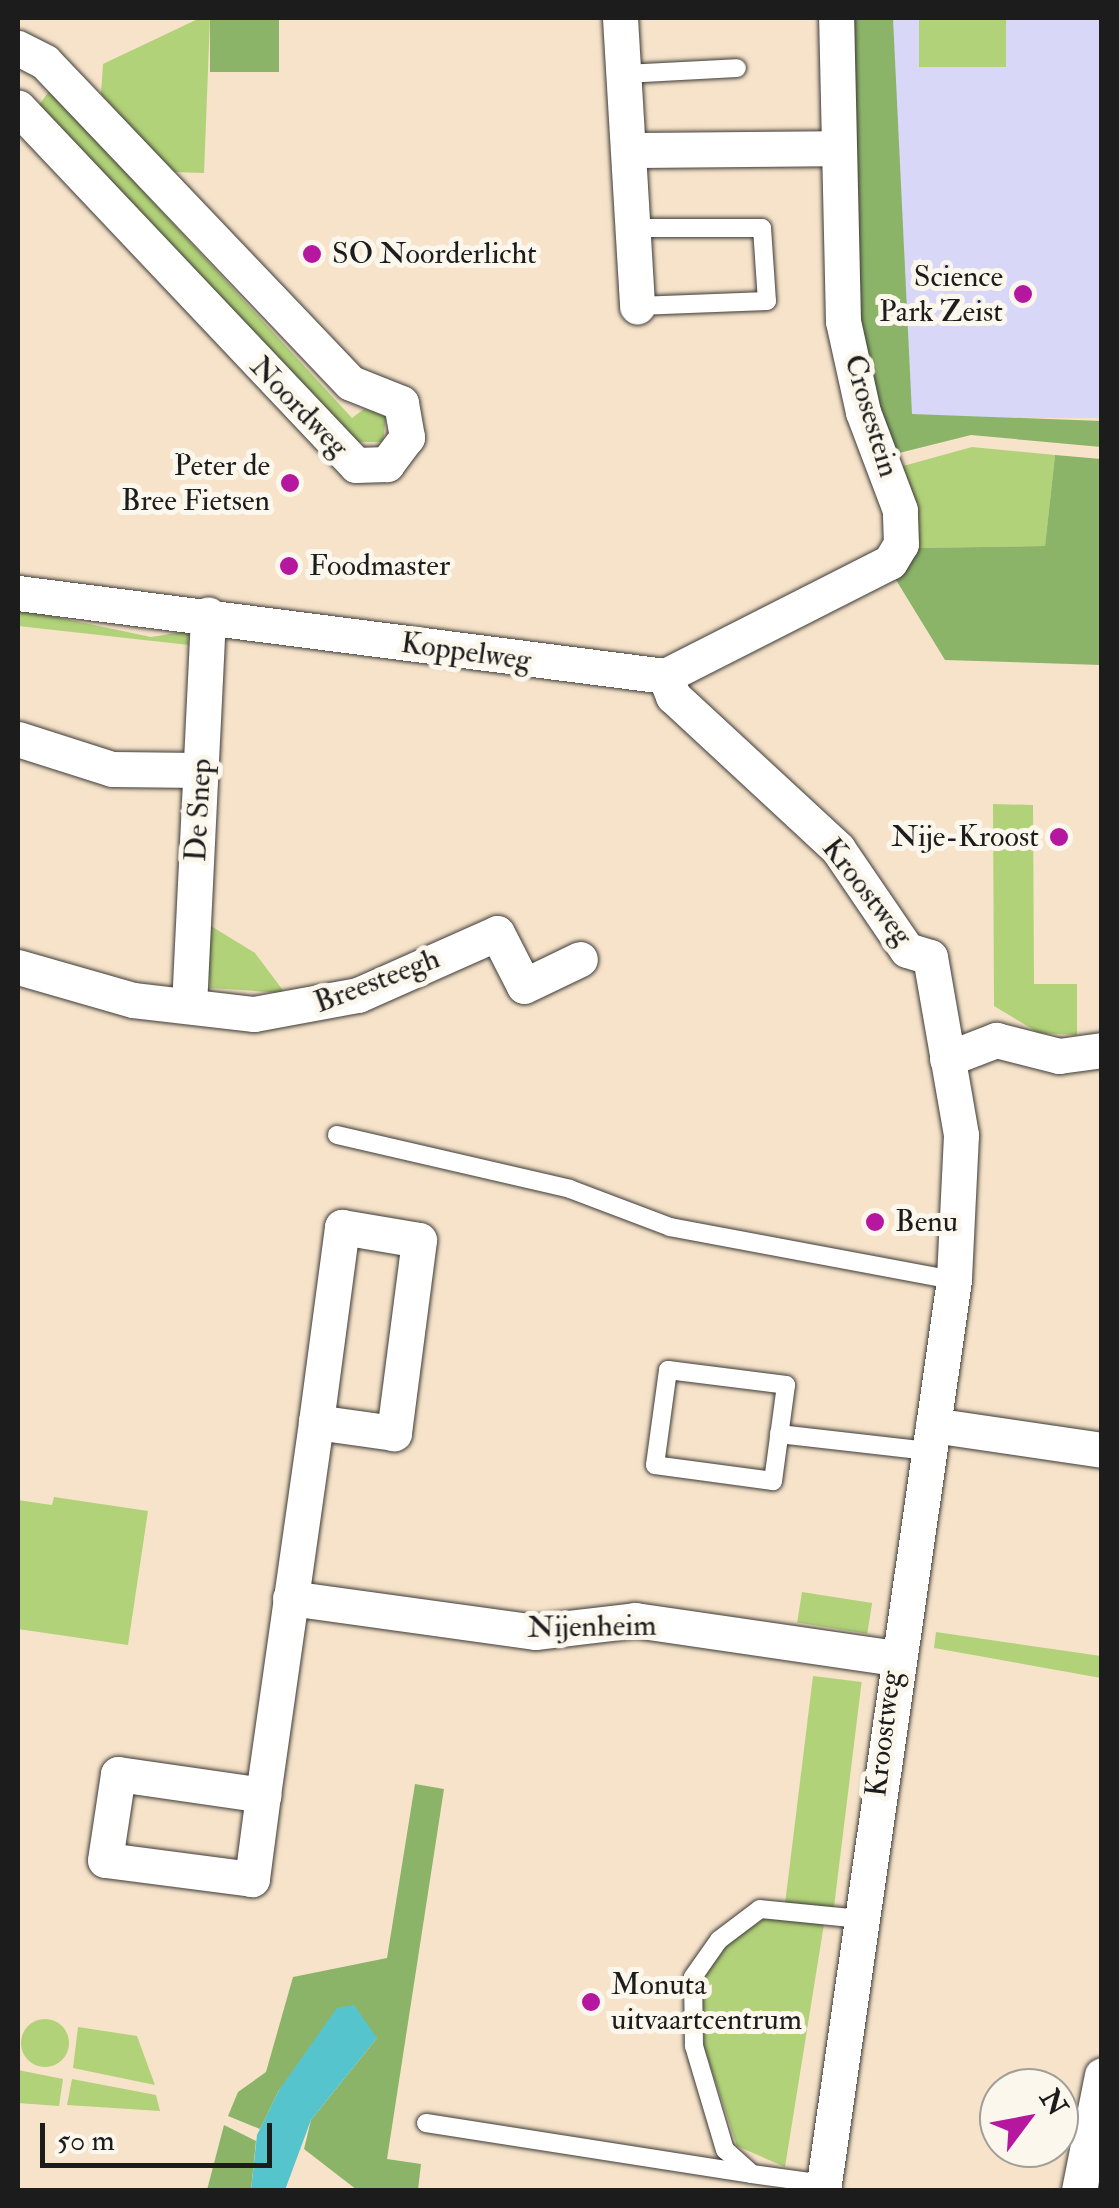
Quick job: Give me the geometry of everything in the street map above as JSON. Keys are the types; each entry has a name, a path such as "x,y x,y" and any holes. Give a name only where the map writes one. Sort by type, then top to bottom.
{"street":[{"path":"620,18 638,306"},
{"name":"Crosestein","path":"665,676 890,562 901,544 900,510 863,412 843,321 836,18"},
{"name":"Noordweg","path":"18,48 46,62 351,383 401,403 407,437 386,464 356,465 18,107"},
{"path":"629,150 839,148"},
{"name":"Koppelweg","path":"18,593 208,614 665,676"},
{"name":"De Snep","path":"189,1006 208,614"},
{"name":"Kroostweg","path":"665,676 673,696 838,849 906,950 930,957 960,1136 954,1280 894,1658 824,2187"},
{"path":"18,739 112,769 201,770"},
{"name":"Breesteegh","path":"18,967 189,1006 311,1008 496,933 524,986 580,959"},
{"path":"946,1059 996,1040 1059,1056 1102,1050"},
{"path":"263,1796 118,1774 105,1860 252,1878 342,1228 419,1240 394,1432 316,1422"},
{"path":"930,1438 1102,1450"},
{"name":"Nijenheim","path":"290,1598 535,1632 634,1620 894,1658"},
{"path":"1079,2190 1102,2074"}],"lane":[{"path":"624,74 737,68"},
{"path":"634,228 762,228 767,301 638,306"},
{"path":"337,1135 570,1189 670,1228 954,1280"},
{"path":"668,1370 786,1386 779,1434 773,1481 655,1466 668,1370"},
{"path":"779,1434 930,1438"},
{"path":"752,2174 725,2150 708,2098 694,2046 693,1977 719,1940 760,1909 860,1919"},
{"path":"426,2123 824,2187"}],"shaded area":[{"path":"870,18 1101,18 1101,418 870,418"}],"green space":[{"path":"200,18 210,18 204,173 172,172 101,94 103,64"},
{"path":"210,18 279,18 279,72 210,72"},
{"path":"854,18 893,18 912,414 1101,421 1101,447 971,435 891,455 861,325"},
{"path":"919,18 1006,18 1006,67 919,67"},
{"path":"50,90 352,418 364,409 386,415 383,442 358,442 36,109"},
{"path":"972,447 1055,455 1045,546 912,548 896,468"},
{"path":"1055,455 1101,459 1101,665 945,660 893,575 912,548 1045,546"},
{"path":"18,609 151,637 188,631 189,645 18,626"},
{"path":"993,804 1033,805 1034,984 1077,984 1077,1035 1039,1033 994,1006"},
{"path":"206,923 255,953 285,993 210,988"},
{"path":"54,1497 148,1511 128,1645 18,1629 18,1500 52,1505"},
{"path":"802,1592 872,1603 867,1634 797,1623"},
{"path":"936,1632 1101,1656 1101,1678 934,1648"},
{"path":"813,1676 862,1682 834,1910 785,1904"},
{"path":"415,1784 444,1789 387,2159 421,2164 418,2190 357,2190 304,2149 311,2120 377,2038 279,2090 260,2129 228,2116 238,2092 266,2072 293,1977 387,1958"},
{"path":"767,1917 824,1924 785,2167 737,2146 704,2047 702,1978 725,1945"},
{"path":"45,2019 62,2026 69,2043 62,2060 45,2067 28,2060 21,2043 28,2026"},
{"path":"78,2027 137,2036 155,2085 73,2068"},
{"path":"18,2070 63,2079 59,2106 18,2103"},
{"path":"72,2079 156,2095 160,2111 67,2105"},
{"path":"224,2125 256,2141 251,2190 207,2190"}],"water":[{"path":"354,2005 377,2038 311,2120 285,2190 251,2190 257,2135 279,2090 337,2008"}],"place":[{"name":"SO Noorderlicht","path":"312,254"},
{"name":"Science Park Zeist","path":"1023,294"},
{"name":"Peter de Bree Fietsen","path":"290,483"},
{"name":"Foodmaster","path":"289,566"},
{"name":"Nije-Kroost","path":"1059,837"},
{"name":"Benu","path":"875,1222"},
{"name":"Monuta uitvaartcentrum","path":"591,2002"}]}
